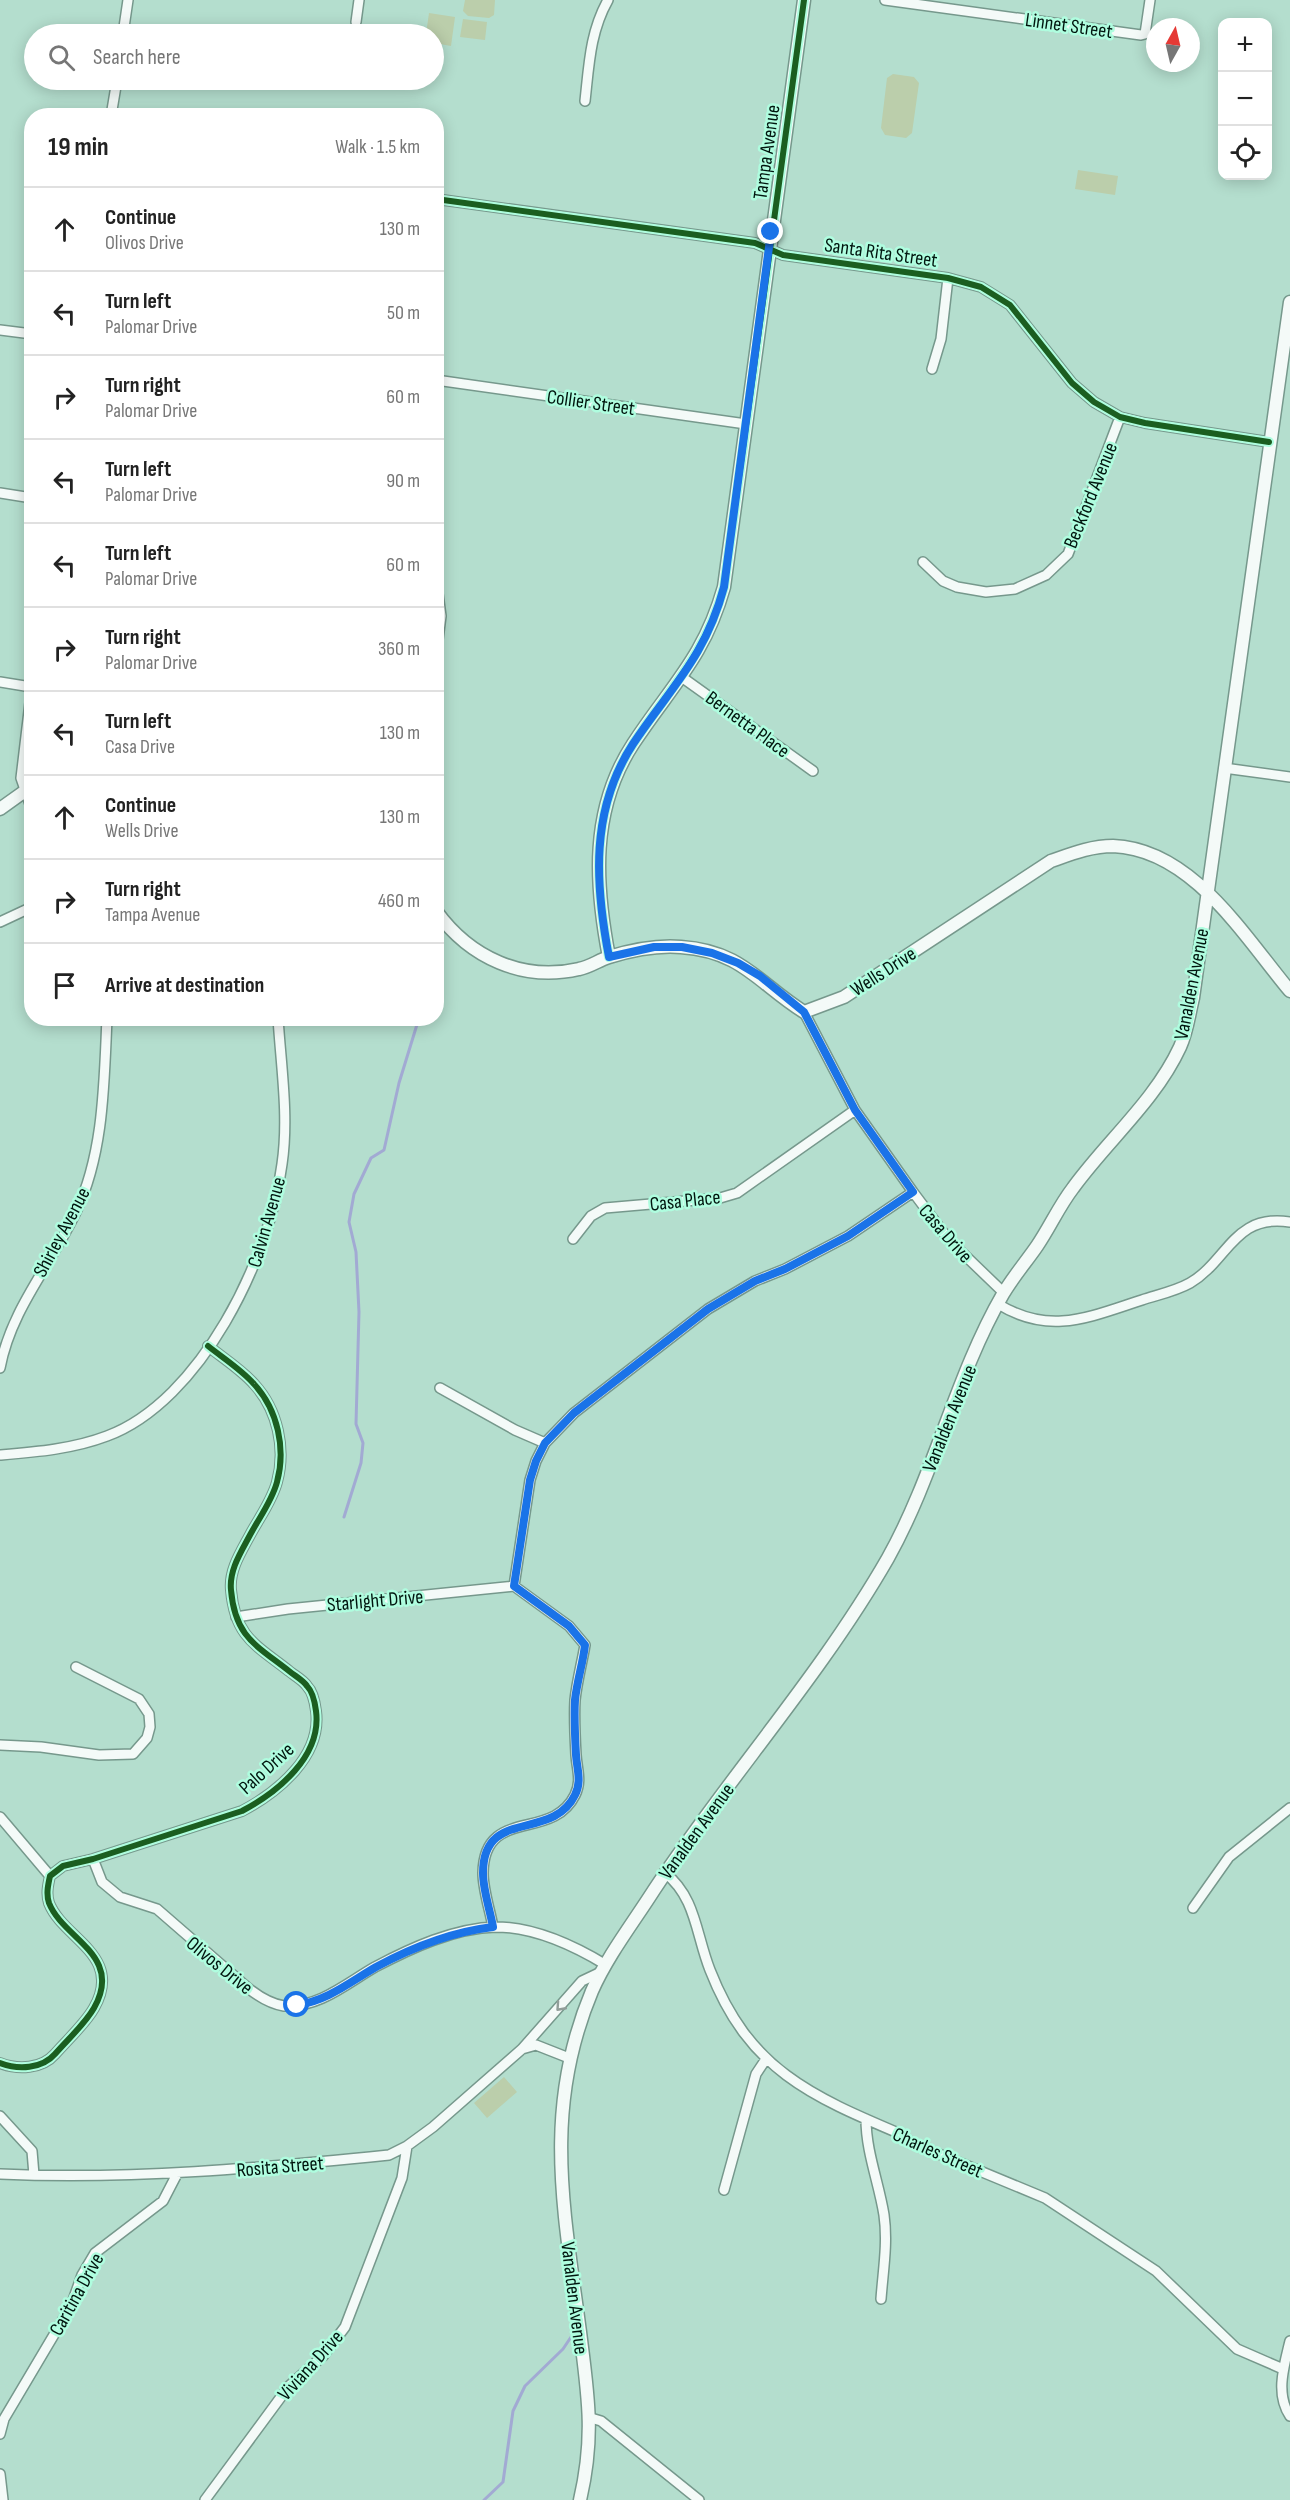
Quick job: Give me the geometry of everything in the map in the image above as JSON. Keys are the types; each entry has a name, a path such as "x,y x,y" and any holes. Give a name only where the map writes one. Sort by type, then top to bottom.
{"main road":[{"name":"Tampa Avenue","path":"609,957 597,876 603,816 621,766 633,745 683,678 711,627 724,587 804,0"},
{"name":"Vanalden Avenue","path":"580,2500 589,2461 591,2418 560,2180 562,2103 569,2058 594,1987 665,1873 750,1759 888,1557 922,1484 1001,1298 1039,1243 1070,1191 1162,1081 1182,1043 1193,998 1290,302"},
{"path":"0,809 24,791"},
{"name":"Wells Drive","path":"804,1012 844,997 1051,861 1087,848 1114,846 1141,851 1167,861 1192,878 1207,892 1290,991"},
{"path":"444,919 473,950 495,963 531,972 555,973 582,969 609,957 654,947 682,947 712,953 738,963 760,976 804,1012"}],"street":[{"path":"124,24 128,0"},
{"path":"356,22 359,0"},
{"path":"585,101 590,45 598,18 608,0"},
{"name":"Linnet Street","path":"885,0 1145,34 1150,0"},
{"path":"977,11 979,0"},
{"path":"112,108 115,90"},
{"name":"Santa Rita Street","path":"444,200 755,243 783,255 948,278 981,286 1010,304 1072,383 1094,402 1120,417 1269,442"},
{"path":"932,369 941,339 948,278"},
{"path":"0,330 24,333"},
{"name":"Collier Street","path":"444,381 746,424"},
{"name":"Beckford Avenue","path":"923,562 943,580 957,587 986,592 1016,589 1046,575 1068,554 1120,417"},
{"path":"0,493 24,497"},
{"name":"Bernetta Place","path":"683,678 813,771"},
{"path":"0,682 24,685"},
{"path":"24,750 21,778 24,782"},
{"path":"1224,768 1290,777"},
{"path":"0,922 24,911"},
{"name":"Casa Drive","path":"804,1012 855,1110 913,1192 949,1240 1001,1298 1029,1319 1044,1322 1084,1319 1189,1284 1233,1239 1249,1228 1266,1221 1290,1222"},
{"name":"Shirley Avenue","path":"0,1368 10,1333 26,1296 50,1260 76,1211 91,1174 100,1125 106,1026"},
{"name":"Calvin Avenue","path":"0,1455 54,1450 108,1436 146,1416 177,1388 208,1346 243,1292 263,1245 276,1201 283,1162 284,1121 278,1026"},
{"name":"Casa Place","path":"573,1239 591,1216 606,1208 720,1198 737,1193 855,1110"},
{"path":"493,1927 483,1874 485,1855 493,1839 514,1827 548,1821 561,1814 569,1806 580,1782 576,1753 575,1700 585,1645 569,1626 514,1586 530,1480 545,1443 574,1413 708,1309 755,1281 785,1269 848,1236 913,1192"},
{"name":"Palo Drive","path":"50,1876 63,1866 93,1859 242,1811 261,1800 293,1771 309,1752 317,1722 315,1702 308,1686 248,1641 237,1617 231,1589 233,1572 277,1482 281,1444 272,1411 254,1384 208,1346"},
{"path":"440,1388 515,1430 545,1443"},
{"name":"Starlight Drive","path":"237,1617 284,1612 288,1609 514,1586"},
{"path":"0,1745 123,1756 140,1749 150,1728 146,1707 139,1699 76,1667"},
{"path":"1193,1908 1229,1857 1290,1808"},
{"path":"0,1817 50,1876 48,1901 56,1916 85,1943 97,1960 100,1990 94,2008 52,2059 31,2067 0,2063"},
{"name":"Olivos Drive","path":"93,1859 102,1882 120,1897 158,1909 248,1988 261,1998 283,2006 308,2003 327,1996 375,1968 436,1940 493,1927 521,1929 553,1939 583,1951 605,1968"},
{"name":"Charles Street","path":"665,1873 679,1884 687,1898 709,1968 722,1997 750,2041 783,2075 807,2091 903,2135 910,2142 1045,2198 1156,2271 1238,2349 1283,2369"},
{"name":"Rosita Street","path":"0,2174 177,2174 389,2155 407,2146 522,2049 582,1981 605,1968"},
{"path":"522,2049 536,2045 569,2058"},
{"path":"724,2190 756,2074 766,2059"},
{"path":"0,2116 32,2151 34,2175"},
{"path":"866,2119 866,2136 884,2218 886,2238 881,2299"},
{"name":"Viviana Drive","path":"205,2500 289,2386 323,2356 345,2327 402,2178 407,2146"},
{"name":"Caritina Drive","path":"0,2434 4,2419 71,2306 82,2275 95,2253 163,2201 177,2174"},
{"path":"1290,2341 1281,2387 1284,2407 1290,2416"},
{"path":"591,2418 601,2421 699,2500"},
{"path":"0,2474 3,2500"}],"green space":[{"path":"465,0 495,0 494,15 489,18 468,16 463,11"},
{"path":"429,13 455,17 451,46 444,45 444,24 427,24"},
{"path":"463,19 487,22 485,40 460,37"},
{"path":"893,74 914,77 919,83 912,133 906,138 885,135 881,128 887,78"},
{"path":"1078,170 1118,176 1115,195 1075,189"},
{"path":"504,2077 517,2092 487,2118 474,2103"}],"waterway":[{"path":"344,1517 361,1463 363,1443 356,1424 359,1312 356,1252 349,1222 354,1194 371,1158 384,1150 399,1083 417,1026"},
{"path":"484,2500 503,2482 513,2411 525,2386 563,2349 573,2334"}],"cycle path":[{"path":"609,957 599,875 603,821 609,795 619,769 633,744 696,653 716,612 724,587 804,0"},
{"path":"444,200 755,243 783,255 948,278 981,287 1010,305 1072,383 1094,402 1120,417 1269,442"},
{"path":"0,2063 14,2067 29,2067 50,2059 86,2020 101,1990 102,1974 97,1961 56,1916 49,1903 47,1893 50,1876 63,1866 93,1859 242,1811 283,1783 295,1771 312,1743 316,1727 316,1711 311,1691 249,1638 237,1619 231,1590 236,1561 275,1489 281,1456 278,1430 269,1406 254,1384 208,1346"}],"route":[{"path":"297,2005 327,1996 405,1952 458,1933 493,1927 483,1874 485,1855 493,1839 514,1827 548,1821 561,1814 576,1794 580,1782 576,1753 575,1700 585,1645 569,1626 514,1586 530,1480 545,1443 574,1413 677,1330 755,1281 785,1269 848,1236 913,1192 855,1110 829,1056 804,1012 760,976 738,963 712,953 682,947 654,947 609,957 603,926 597,876 597,853 603,816 612,789 633,745 683,678 701,648 711,627 724,587 771,232"}]}
